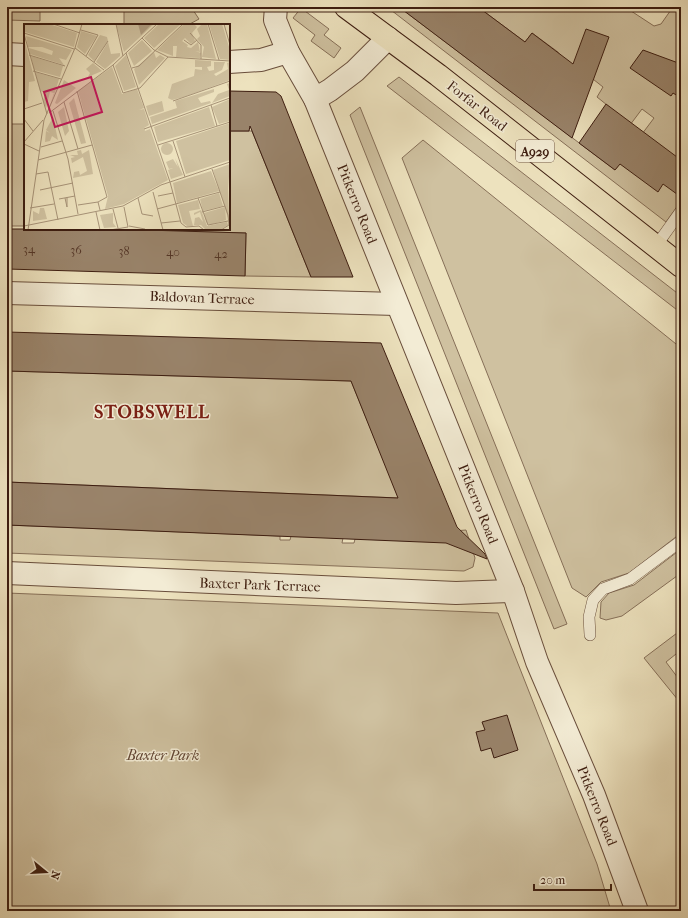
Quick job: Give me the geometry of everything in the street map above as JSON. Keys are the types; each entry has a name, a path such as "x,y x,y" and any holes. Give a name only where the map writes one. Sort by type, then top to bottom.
{"main road":[{"name":"Forfar Road","path":"346,7 438,75 681,266"}],"street":[{"name":"Pitkerro Road","path":"276,7 276,20 288,52 315,100 513,591 537,662 594,795 637,911"},
{"path":"315,100 355,71 388,38"},
{"path":"230,62 261,60 288,52"},
{"path":"7,54 24,55"},
{"name":"Baldovan Terrace","path":"7,293 396,304"},
{"name":"Baxter Park Terrace","path":"7,573 456,593 513,591"}],"lane":[{"path":"656,246 681,211"},
{"path":"590,634 589,617 593,600 602,589 630,579 681,541"}],"green space":[{"path":"7,7 40,7 40,21 7,20"},
{"path":"124,7 191,7 199,19 190,24 124,24"},
{"path":"387,7 399,7 615,170 654,118 642,109 624,133 607,105 597,97 603,87 579,68 572,78 558,52 532,33 525,42 478,7 625,7 654,26 661,24 673,7 681,7 681,201 666,222"},
{"path":"301,8 329,29 324,35 341,48 334,58 311,41 315,35 293,18"},
{"path":"399,77 681,296 681,313 387,86"},
{"path":"360,107 567,624 554,629 350,115"},
{"path":"7,124 24,124 24,226 7,226"},
{"path":"230,131 252,131 311,277 245,276 246,233 146,230 230,230"},
{"path":"423,140 681,348 681,533 629,573 601,582 586,597 572,588 402,158"},
{"path":"7,371 351,381 399,498 7,482"},
{"path":"7,525 280,536 280,540 290,540 291,536 343,538 342,543 354,543 355,539 466,530 475,558 473,567 464,571 7,553"},
{"path":"681,549 681,573 622,616 606,620 600,618 601,602 609,593 634,585"},
{"name":"Baxter Park","path":"7,593 498,613 597,864 611,911 7,911"},
{"path":"681,630 681,650 666,662 681,682 681,698 678,700 644,658"}],"building":[{"path":"399,7 478,7 525,42 532,33 573,64 586,29 609,37 572,138"},
{"path":"643,50 681,64 681,98 673,93 671,96 630,68"},
{"path":"230,91 276,92 281,96 353,277 311,277 250,126 249,131 230,131"},
{"path":"606,104 681,160 681,197 663,184 658,192 620,164 615,170 579,143"},
{"path":"7,229 146,230 246,233 245,276 7,269"},
{"path":"7,332 381,343 457,527 485,554 487,559 446,543 7,525 7,482 398,498 351,381 7,371"},
{"path":"507,715 518,750 494,758 491,748 481,751 476,732 485,730 482,722"}],"district":[{"name":"STOBSWELL","path":"152,412"}]}
